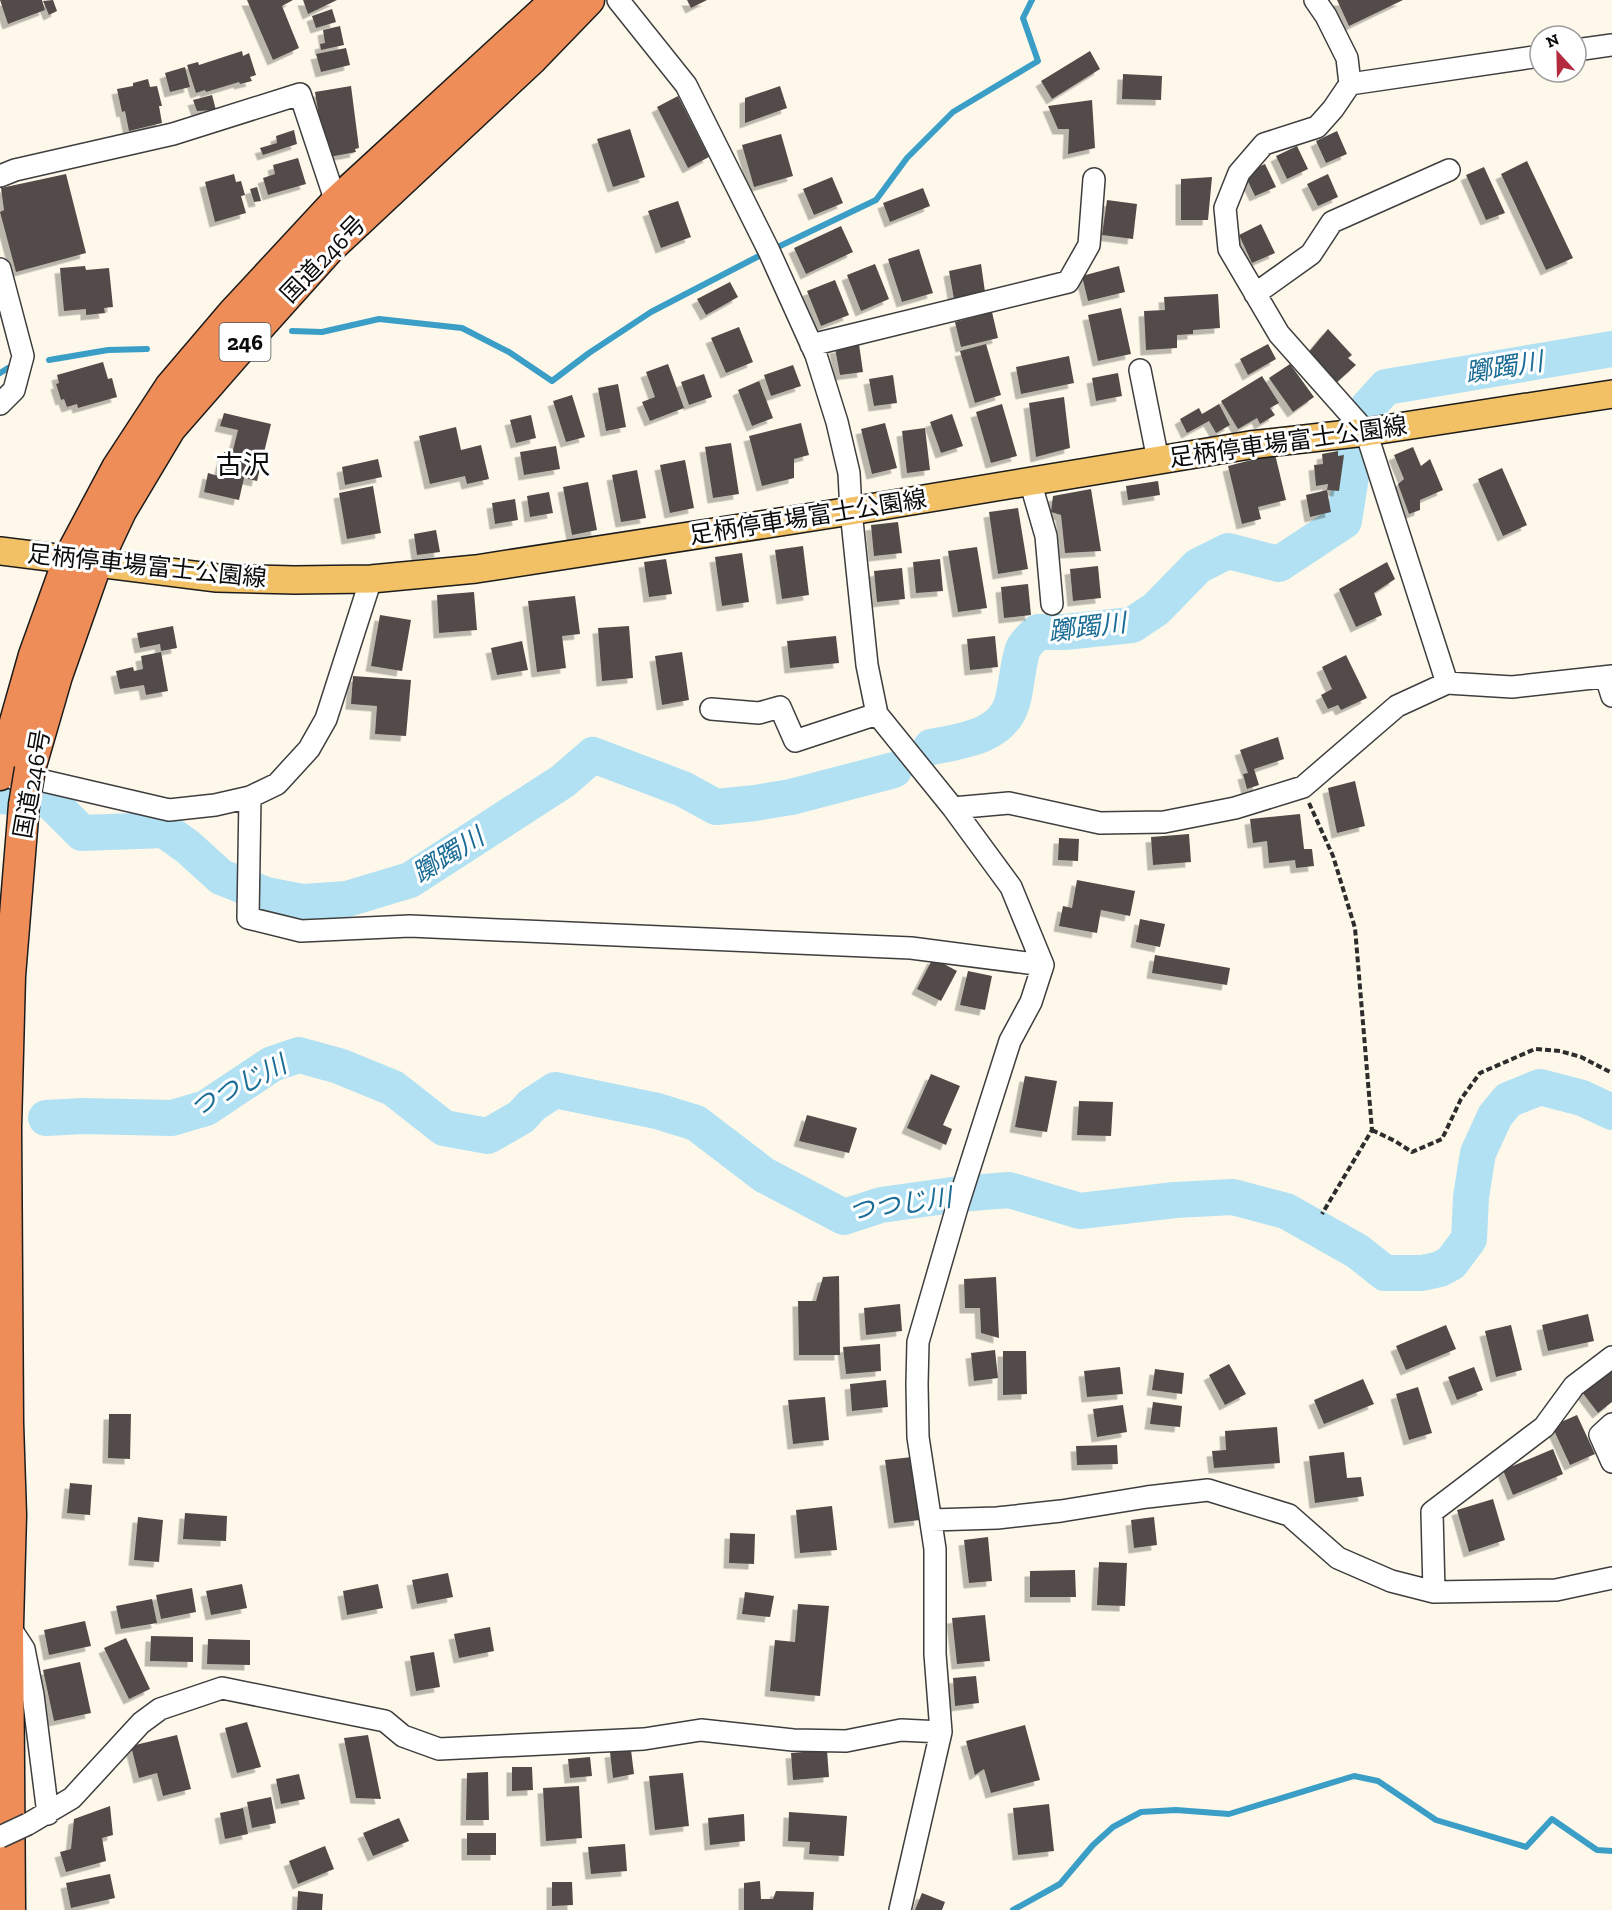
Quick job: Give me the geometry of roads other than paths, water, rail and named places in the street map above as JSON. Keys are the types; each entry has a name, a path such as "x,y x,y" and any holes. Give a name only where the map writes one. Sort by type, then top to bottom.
{"highway":[{"name":"国道246号","path":"10,1910 8,1625 11,1515 8,1423 6,1127 10,976 24,806 8,773 57,676 83,560 117,468 170,387 233,313 336,202 556,0"},
{"name":"国道246号","path":"83,560 121,511 170,429 252,334 330,248 531,60 589,0"}],"main road":[{"name":"足柄停車場富士公園線","path":"0,550 217,578 371,579 476,569 851,511 1250,445 1366,432 1612,394"}],"street":[{"path":"618,0 686,85 763,238 816,355 837,422 849,473 867,665 883,721 953,808 1011,887 1043,965 1031,1002 1010,1041 958,1204 918,1342 918,1437 935,1549 935,1654 941,1732 900,1910"},
{"path":"1315,0 1326,16 1347,58 1350,84 1317,127 1264,144 1239,173 1225,208 1229,249 1279,334 1366,432 1446,683"},
{"path":"1588,48 1612,45"},
{"path":"1350,84 1528,58"},
{"path":"0,176 15,170 173,134 300,94 336,202"},
{"path":"1256,294 1311,254 1332,222 1449,170"},
{"path":"810,345 1068,282 1089,245 1094,179"},
{"path":"0,269 23,356 14,390 0,405"},
{"path":"1140,370 1158,460"},
{"path":"1030,481 1046,536 1052,604"},
{"path":"8,773 169,810 215,805 250,797 277,784 309,749 326,719 371,579"},
{"path":"953,808 1009,803 1100,823 1164,822 1235,808 1303,787 1397,706 1446,683 1512,687 1610,683"},
{"path":"711,709 759,713 780,707 795,741 883,721"},
{"path":"250,797 248,918 301,931 410,926 910,948 1043,965"},
{"path":"1434,1592 1432,1512 1544,1427 1574,1386 1612,1357"},
{"path":"1612,1424 1600,1435 1612,1462"},
{"path":"932,1520 997,1518 1050,1513 1147,1497 1208,1490 1289,1515 1338,1558 1391,1581 1434,1592 1556,1590 1612,1578"},
{"path":"8,1625 24,1649 33,1695 48,1814"},
{"path":"0,1837 48,1814 72,1798 141,1724 160,1709 222,1688 385,1721 403,1736 440,1749 644,1739 700,1730 793,1740 846,1741 901,1730 941,1732"}],"waterway":[{"path":"292,331 322,332 379,319 462,328 509,352 552,381 589,353 651,312 757,257 876,200 907,158 953,112 1038,61 1023,18 1032,0"},
{"path":"49,360 108,350 147,349"},
{"name":"躑躅川","path":"1368,407 1386,387 1612,349"},
{"path":"0,373 8,368"},
{"name":"躑躅川","path":"931,747 979,736 999,723 1007,714 1012,703 1023,649 1038,632 1064,632 1132,625 1156,609 1198,566 1228,551 1279,564 1344,521 1355,451"},
{"name":"躑躅川","path":"0,796 49,800 82,833 164,830 188,847 221,877 266,895 302,902 347,899 410,880 563,781 593,755 683,789 716,807 791,797 894,770"},
{"name":"つつじ川","path":"46,1118 83,1116 172,1118 206,1108 272,1064 299,1055 339,1066 393,1088 444,1128 488,1136 521,1117 532,1105 555,1090 657,1111 696,1123 764,1175 844,1217 881,1205 959,1194 1009,1190 1080,1211 1175,1200 1233,1197 1286,1211 1357,1251 1385,1273 1422,1273 1440,1269 1451,1263 1469,1239 1471,1197 1478,1153 1495,1116 1508,1100 1540,1087 1582,1098 1612,1112"},
{"path":"1013,1910 1060,1884 1093,1845 1113,1827 1141,1812 1176,1810 1229,1814 1354,1776 1378,1781 1436,1820 1526,1847 1552,1819 1597,1850 1612,1851"}],"district":[{"name":"古沢","path":"243,465"}]}
